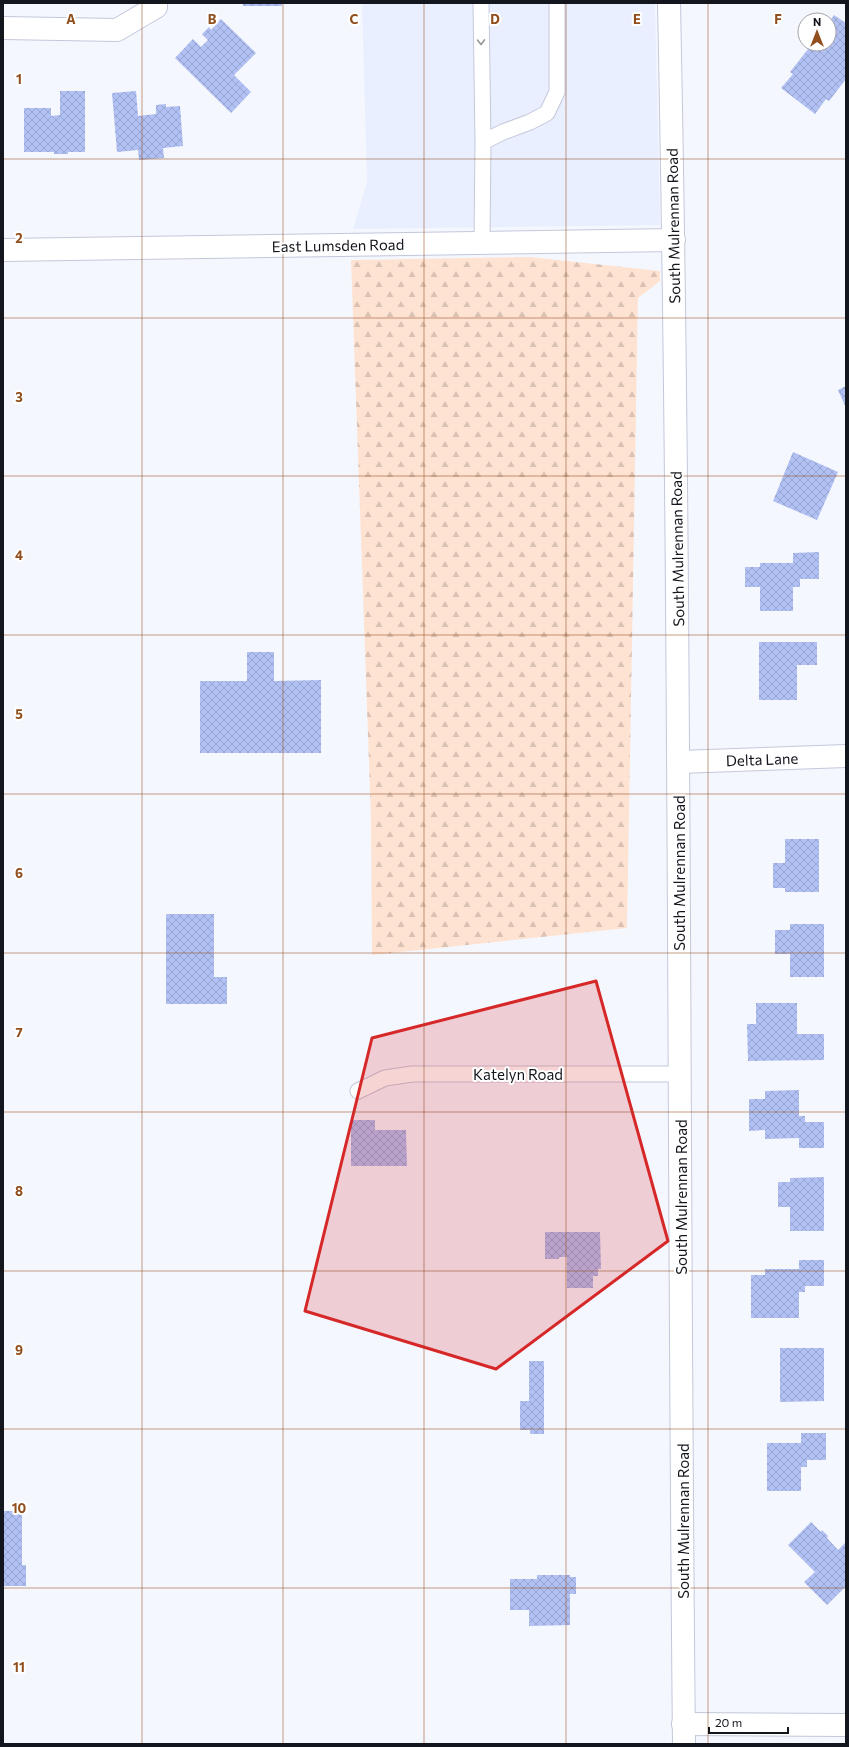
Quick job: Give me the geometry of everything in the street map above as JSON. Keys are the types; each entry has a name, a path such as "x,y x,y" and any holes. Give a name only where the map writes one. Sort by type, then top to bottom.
{"street":[{"path":"3,28 117,30 156,7 156,3"},
{"name":"South Mulrennan Road","path":"669,3 674,240 679,762 684,1734"},
{"name":"East Lumsden Road","path":"3,250 674,240"},
{"name":"Delta Lane","path":"679,762 846,756"},
{"path":"684,1734 846,1725"}],"lane":[{"path":"481,3 482,242"},
{"path":"482,142 530,122 547,113 557,92 557,3"},
{"name":"Katelyn Road","path":"358,1091 385,1078 412,1074 680,1074"}],"highlighted area":[{"path":"596,981 668,1241 496,1369 305,1311 372,1038"}],"shaded area":[{"path":"362,3 655,3 660,225 353,229 367,182"}],"green space":[{"path":"530,257 660,271 660,281 638,298 627,928 372,955 371,819 351,260"}],"building":[{"path":"243,3 282,3 282,6 243,6"},
{"path":"837,17 846,23 846,79 829,101 826,99 815,114 781,88 793,74 790,72 806,52 837,52"},
{"path":"221,19 256,53 234,75 251,92 231,113 175,58 193,39 201,47 208,40 202,34 209,27 211,30"},
{"path":"60,91 85,91 85,152 54,154 54,152 24,152 24,108 51,108 51,116 60,115"},
{"path":"136,91 138,116 156,114 156,105 166,104 166,107 180,106 183,146 163,148 164,158 139,160 138,150 117,152 112,93"},
{"path":"846,386 846,408 838,390"},
{"path":"793,452 838,472 817,520 773,501"},
{"path":"819,552 819,579 800,579 800,587 793,587 793,611 760,611 760,587 745,587 745,567 760,567 760,563 793,563 793,553"},
{"path":"759,642 817,642 817,665 797,665 797,700 759,700"},
{"path":"247,652 274,652 274,681 321,680 321,753 200,753 200,681 247,681"},
{"path":"785,839 819,839 819,892 785,892 785,888 773,888 773,863 785,863"},
{"path":"166,914 214,914 214,977 227,977 227,1004 166,1004"},
{"path":"790,924 824,924 824,977 790,977 790,954 775,954 775,930 790,930"},
{"path":"756,1003 797,1003 797,1034 824,1034 824,1060 748,1061 747,1024 756,1024"},
{"path":"799,1090 799,1116 805,1116 805,1122 824,1122 824,1148 799,1148 799,1138 765,1139 765,1130 749,1131 749,1099 765,1099 765,1091"},
{"path":"351,1120 375,1120 375,1130 406,1130 407,1166 351,1166"},
{"path":"824,1177 824,1231 790,1231 790,1207 778,1207 778,1182 790,1182 790,1178"},
{"path":"545,1232 600,1232 601,1269 598,1269 598,1276 593,1276 593,1288 567,1288 567,1257 559,1257 559,1259 545,1259"},
{"path":"799,1260 824,1260 824,1286 805,1286 805,1292 799,1292 799,1318 751,1318 751,1275 765,1275 765,1269 799,1269"},
{"path":"780,1348 824,1348 824,1401 780,1402"},
{"path":"529,1361 544,1361 544,1434 530,1434 530,1430 520,1430 520,1401 529,1401"},
{"path":"801,1433 826,1433 826,1460 807,1460 807,1467 801,1467 801,1491 767,1491 767,1443 801,1443"},
{"path":"3,1511 22,1511 22,1565 26,1565 26,1586 3,1586"},
{"path":"811,1522 821,1532 822,1530 828,1536 827,1538 838,1550 846,1542 846,1586 827,1605 804,1582 815,1572 788,1545"},
{"path":"537,1575 570,1575 570,1577 576,1577 576,1594 570,1594 570,1625 529,1626 529,1610 510,1610 510,1579 537,1579"}]}
